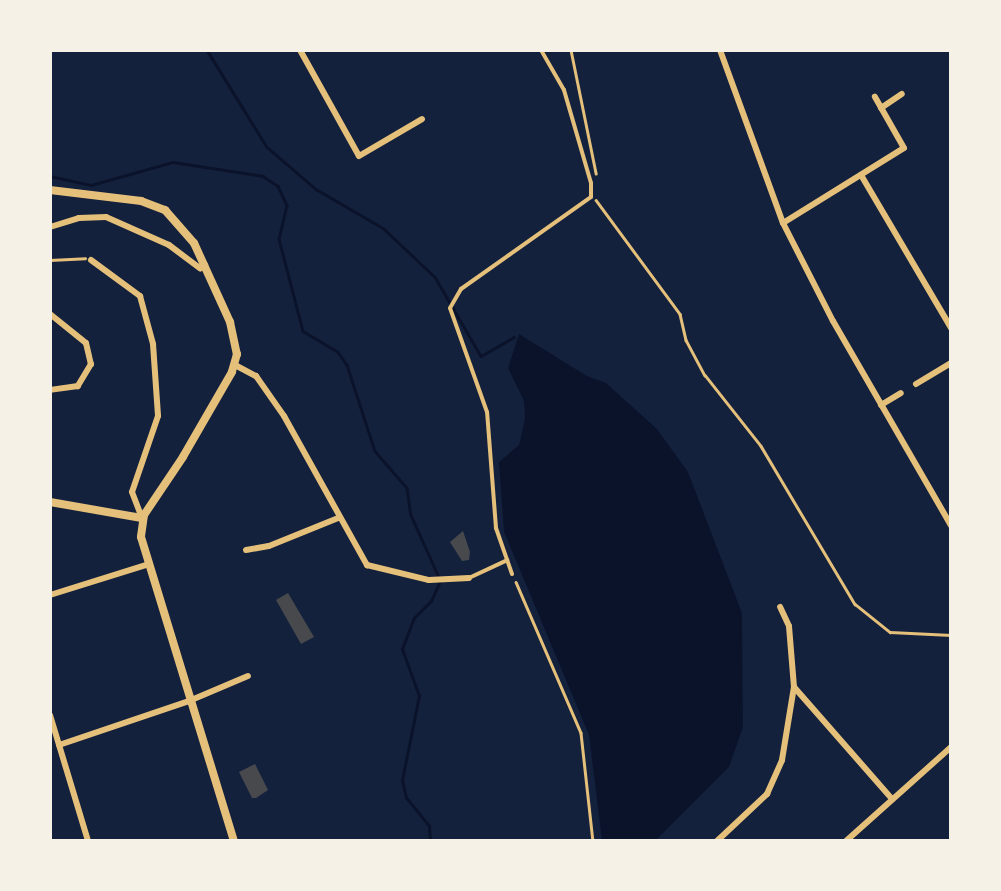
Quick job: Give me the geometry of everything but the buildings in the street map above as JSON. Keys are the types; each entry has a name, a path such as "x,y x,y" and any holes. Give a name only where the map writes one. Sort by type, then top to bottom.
{"street":[{"path":"300,50 359,156 422,119"},
{"path":"720,50 782,223 951,524"},
{"path":"881,108 902,94"},
{"path":"782,223 904,148 875,97"},
{"path":"861,175 951,328"},
{"path":"50,190 160,207 186,232 230,322 235,365 183,458 142,518"},
{"path":"50,227 78,218 106,217 168,245 200,268 205,265"},
{"path":"92,260 140,296 153,344 158,416 132,492 142,518 146,565 234,841"},
{"path":"50,314 76,331 86,343 90,364 78,386 50,390"},
{"path":"916,384 951,363"},
{"path":"235,365 256,376 284,416 367,564 428,580 469,578"},
{"path":"881,405 901,393"},
{"path":"50,502 142,518"},
{"path":"246,550 269,546 338,518"},
{"path":"50,595 146,565"},
{"path":"717,841 764,797 775,781 790,730 794,686 789,626 780,607"},
{"path":"59,745 189,702 248,676"},
{"path":"794,686 892,799"},
{"path":"50,715 88,841"},
{"path":"846,841 951,747"}],"lane":[{"path":"512,574 496,528 487,412 450,308 452,297 591,197 592,183 564,90 541,50"},
{"path":"469,578 507,560"}],"path":[{"path":"571,50 596,166 592,183"},
{"path":"591,197 680,314 686,340 713,388 761,446 855,604 890,632 951,635"},
{"path":"50,260 78,256 92,260"},
{"path":"512,574 581,734 593,841"}],"water":[{"path":"519,334 587,376 606,383 657,429 688,472 742,613 743,727 729,767 655,841 602,841 589,735 504,532 499,462 519,445 525,418 524,401 508,368"}],"waterway":[{"path":"207,50 267,147 316,189 383,228 435,277 481,356 514,337"},
{"path":"50,176 91,185 173,162 263,176 278,186 287,205 279,239 303,331 338,352 347,365 375,451 407,488 411,515 438,575"},
{"path":"430,841 429,826 406,798 402,780 419,696 402,649 414,618 431,601 439,583"}]}
